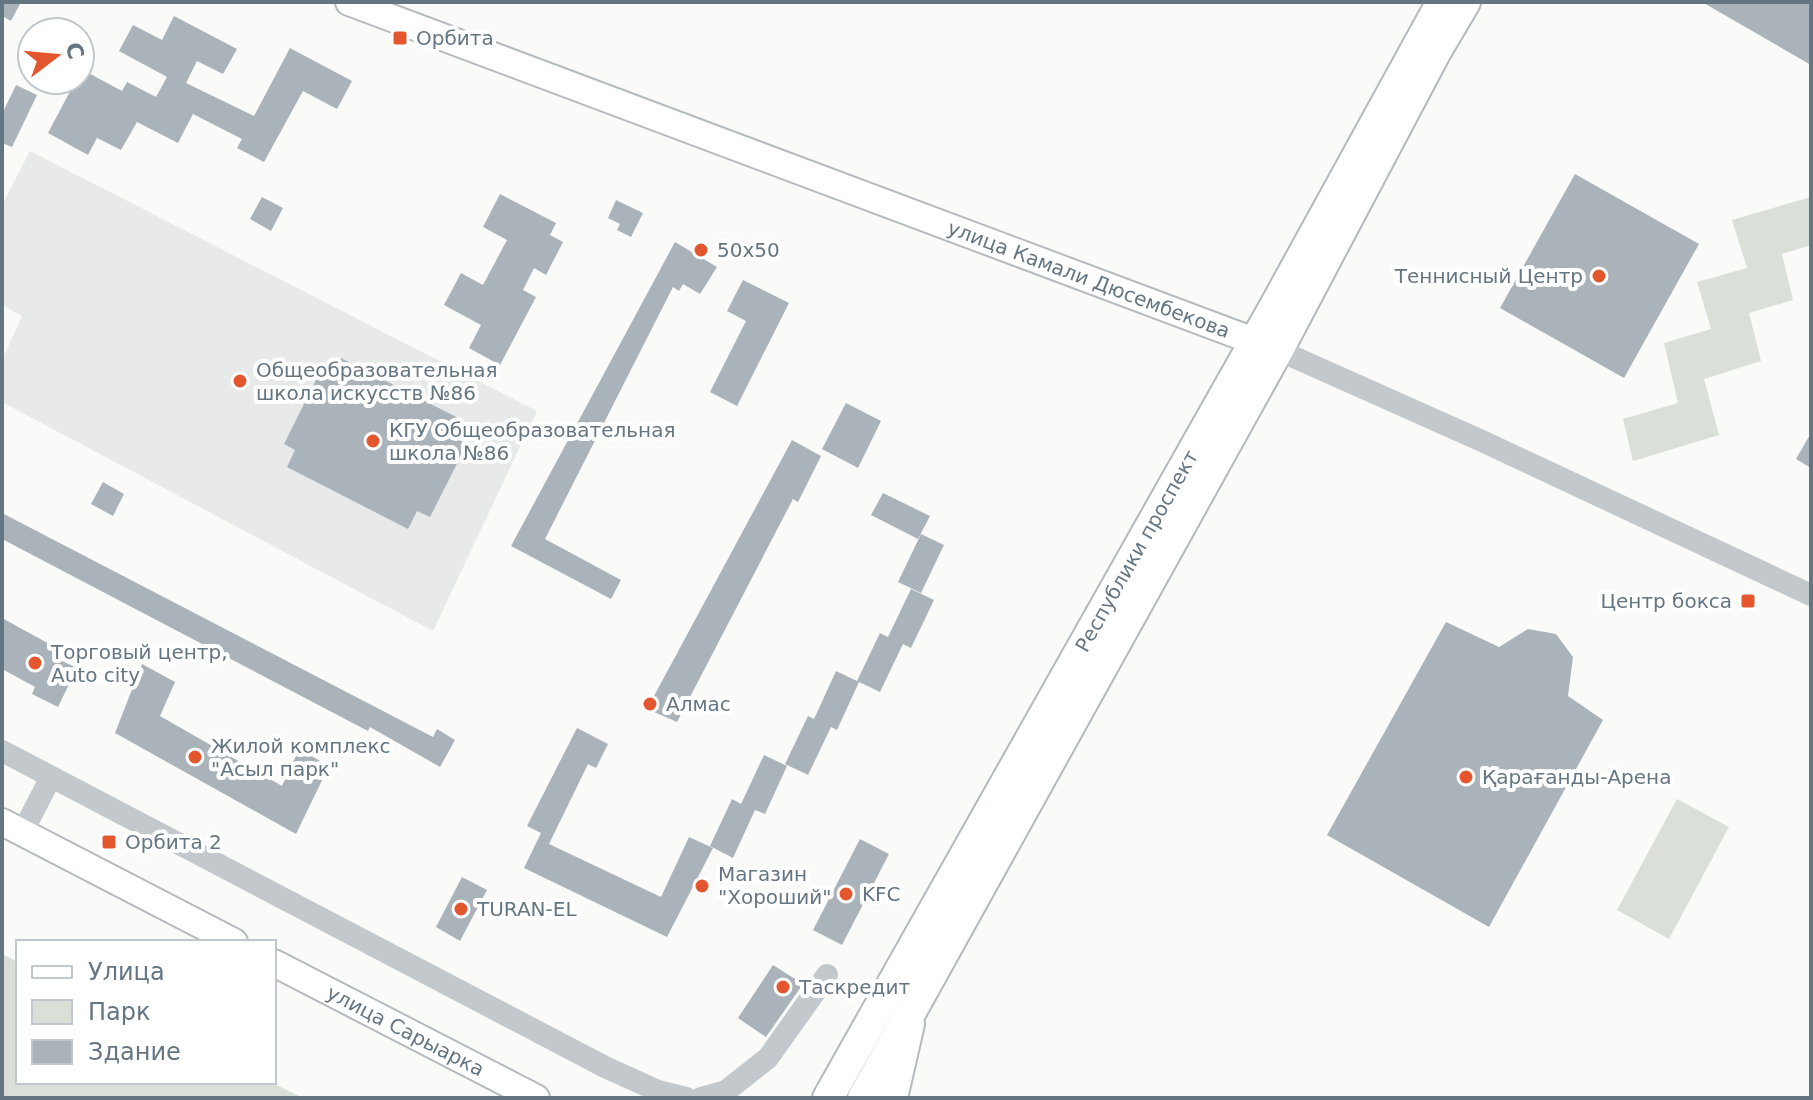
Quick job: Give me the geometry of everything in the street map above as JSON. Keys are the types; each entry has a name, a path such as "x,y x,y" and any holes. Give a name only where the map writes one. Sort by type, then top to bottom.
{"highway":[{"name":"Республики проспект","path":"863,1098 1267,345 1442,2"},
{"name":"Республики проспект","path":"828,1098 1465,2"}],"main road":[{"name":"улица Камали Дюсембекова","path":"349,2 853,193 1040,259 1267,345"},
{"path":"12,827 230,940"},
{"name":"улица Сарыарка","path":"276,964 536,1098"},
{"path":"894,1098 915,1004"}],"street":[{"name":"улица Камали Дюсембекова","path":"1267,345 1455,428 1811,595"},
{"path":"2,751 605,1067 658,1091 686,1098"},
{"path":"12,827 51,777"},
{"path":"701,1098 726,1091 768,1058 827,975"}],"shaded area":[{"name":"Общеобразовательная школа искусств №86","path":"30,151 537,411 433,631 2,402 2,360 22,316 2,305 2,205"}],"green space":[{"path":"1811,197 1811,245 1782,254 1793,300 1749,313 1761,361 1704,379 1719,435 1633,461 1623,419 1678,403 1664,343 1711,329 1697,282 1747,268 1732,220"},
{"path":"1677,799 1729,827 1669,939 1617,910"},
{"path":"2,954 16,961 16,1084 274,1084 303,1098 2,1098"}],"building":[{"path":"2,2 21,2 11,21 2,16"},
{"path":"1702,2 1811,2 1811,65"},
{"path":"174,16 237,49 223,74 197,61 186,83 254,116 290,48 352,81 337,109 303,91 264,162 237,148 242,139 193,114 178,143 137,122 121,150 97,138 88,155 48,133 68,96 96,96 96,77 122,91 127,82 156,97 167,77 119,51 133,25 162,40"},
{"path":"16,85 16,96 37,96 12,147 2,143 2,114"},
{"name":"Теннисный Центр","path":"1575,174 1699,244 1624,378 1500,308"},
{"path":"500,194 556,223 550,235 563,242 546,275 534,268 523,290 536,297 500,365 469,348 481,325 444,305 461,273 483,285 507,240 483,227"},
{"path":"262,197 283,208 271,231 250,219"},
{"path":"616,200 643,213 631,237 617,230 620,224 608,218"},
{"path":"675,242 717,267 700,294 683,284 679,291 673,287 545,539 621,580 611,599 511,546"},
{"path":"743,280 789,303 737,406 710,392 746,321 727,311"},
{"name":"КГУ Общеобразовательная школа №86","path":"341,358 464,421 455,438 467,444 430,517 417,511 408,529 287,467 295,450 284,444 321,370 332,376"},
{"path":"846,403 881,421 858,468 822,449"},
{"path":"1811,433 1811,468 1796,459"},
{"path":"792,440 821,456 798,502 793,499 677,722 647,709"},
{"path":"103,482 124,494 113,516 91,504"},
{"path":"883,493 930,516 918,539 871,515"},
{"path":"2,513 433,737 437,729 455,740 440,767 370,727 368,731 2,539"},
{"path":"921,534 944,545 921,593 898,582"},
{"path":"911,589 934,600 911,648 903,644 880,692 857,681 880,633 888,637"},
{"name":"Торговый центр, Auto city","path":"2,618 62,651 58,659 77,668 58,707 32,694 35,687 2,669"},
{"name":"Қарағанды-Арена","path":"1446,622 1499,647 1528,629 1556,634 1573,657 1568,696 1603,720 1489,927 1327,835"},
{"name":"Жилой комплекс \"Асыл парк\"","path":"142,664 175,682 160,716 282,786 299,749 329,766 296,834 115,733"},
{"path":"836,671 859,682 837,730 831,727 808,775 785,764 808,716 814,719"},
{"path":"577,728 608,744 596,768 588,764 549,844 661,897 689,837 713,848 667,937 524,868 541,833 527,826"},
{"path":"764,755 787,766 765,814 755,810 733,858 710,846 732,799 741,804"},
{"path":"860,839 889,854 842,945 813,930"},
{"name":"TURAN-EL","path":"462,877 487,890 460,941 436,927"},
{"path":"773,965 803,984 766,1037 738,1018"}],"place":[{"name":"Орбита","path":"400,38"},
{"name":"50х50","path":"701,250"},
{"name":"Теннисный Центр","path":"1599,276"},
{"name":"Общеобразовательная школа искусств №86","path":"240,381"},
{"name":"КГУ Общеобразовательная школа №86","path":"373,441"},
{"name":"Центр бокса","path":"1748,601"},
{"name":"Торговый центр, Auto city","path":"35,663"},
{"name":"Алмас","path":"650,704"},
{"name":"Жилой комплекс \"Асыл парк\"","path":"195,757"},
{"name":"Қарағанды-Арена","path":"1466,777"},
{"name":"Орбита 2","path":"109,842"},
{"name":"Магазин \"Хороший\"","path":"702,886"},
{"name":"KFC","path":"846,894"},
{"name":"TURAN-EL","path":"461,909"},
{"name":"Таскредит","path":"783,987"}]}
